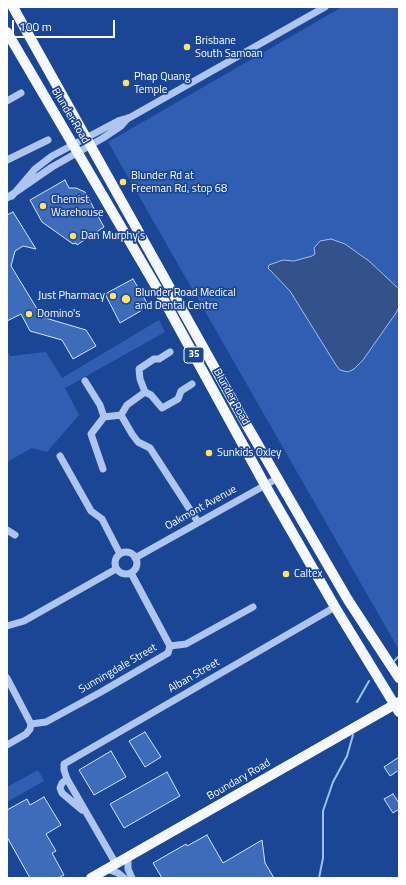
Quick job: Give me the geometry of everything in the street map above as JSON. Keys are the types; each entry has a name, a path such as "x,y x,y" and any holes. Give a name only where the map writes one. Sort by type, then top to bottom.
{"main road":[{"name":"Blunder Road","path":"13,7 348,600 399,678"},
{"name":"Blunder Road","path":"7,32 162,295 265,485 335,607 398,706"},
{"name":"Boundary Road","path":"91,878 398,706"}],"street":[{"path":"9,197 76,148 121,126 129,118 325,7"},
{"path":"7,101 21,93"},
{"path":"7,160 48,140"},
{"path":"170,352 158,359 154,359 139,369 140,379 145,392 151,395 162,408 178,399 181,391 192,384"},
{"path":"85,381 100,405 104,417"},
{"path":"121,415 127,405 145,392"},
{"path":"103,469 91,434 104,417 121,415"},
{"path":"121,415 138,442 150,448 198,522"},
{"path":"60,456 91,511 102,519 120,554"},
{"name":"Oakmont Avenue","path":"135,558 278,478"},
{"path":"7,530 15,535"},
{"path":"127,553 135,558 136,568 131,573 124,574 116,569 115,562 120,554 127,553"},
{"path":"7,626 24,621 116,569"},
{"path":"131,573 170,646"},
{"name":"Sunningdale Street","path":"31,724 46,722 168,653 170,646 186,644 253,607"},
{"name":"Alban Street","path":"67,779 64,764 335,607"},
{"path":"7,678 31,724 30,729 26,734 7,745"},
{"path":"85,813 62,793 60,788 62,783 67,779 85,813 112,866 124,878"},
{"path":"128,857 128,869 132,878"}],"shaded area":[{"path":"342,7 399,7 399,650 108,142"},
{"path":"331,239 345,244 369,261 399,289 399,307 396,313 363,360 354,369 348,372 340,370 336,365 290,291 268,268 269,265 283,260 294,261 312,256 315,254 314,248 320,241"},
{"path":"159,320 165,332 65,388 79,415 47,452 32,448 7,462 7,351 10,356 46,352 62,378"},
{"path":"38,770 44,781 7,802 7,787"}],"building":[{"path":"65,180 69,188 76,188 85,192 104,227 77,245 76,243 73,244 42,222 30,200"},
{"path":"13,212 36,249 23,246 15,251 11,266 42,317 86,330 96,346 73,359 62,340 30,331 21,314 7,321 7,215"},
{"name":"Blunder Road Medical and Dental Centre","path":"133,279 147,303 144,309 120,323 105,294"},
{"path":"145,732 161,757 145,767 129,741"},
{"path":"111,751 126,777 94,795 79,770"},
{"path":"399,757 399,770 390,776 384,767"},
{"path":"167,772 180,796 124,828 110,804"},
{"path":"393,794 399,803 399,809 393,813 384,799"},
{"path":"44,797 61,825 46,834 56,851 52,853 64,875 58,878 30,878 7,837 7,810 27,799 30,805"},
{"path":"207,835 223,863 262,840 265,863 274,878 162,878 153,863 186,844 187,846"}],"waterway":[{"path":"394,661 399,656"},
{"path":"357,702 369,681"},
{"path":"319,878 323,858 323,811 333,782 347,756 353,735"}],"place":[{"name":"Brisbane South Samoan","path":"187,47"},
{"name":"Phap Quang Temple","path":"126,83"},
{"name":"Blunder Rd at Freeman Rd, stop 68","path":"123,182"},
{"name":"Chemist Warehouse","path":"43,206"},
{"name":"Dan Murphy's","path":"73,236"},
{"name":"Just Pharmacy","path":"113,296"},
{"name":"Blunder Road Medical and Dental Centre","path":"126,299"},
{"name":"Domino's","path":"29,314"},
{"name":"Sunkids Oxley","path":"209,453"},
{"name":"Caltex","path":"286,574"}]}
